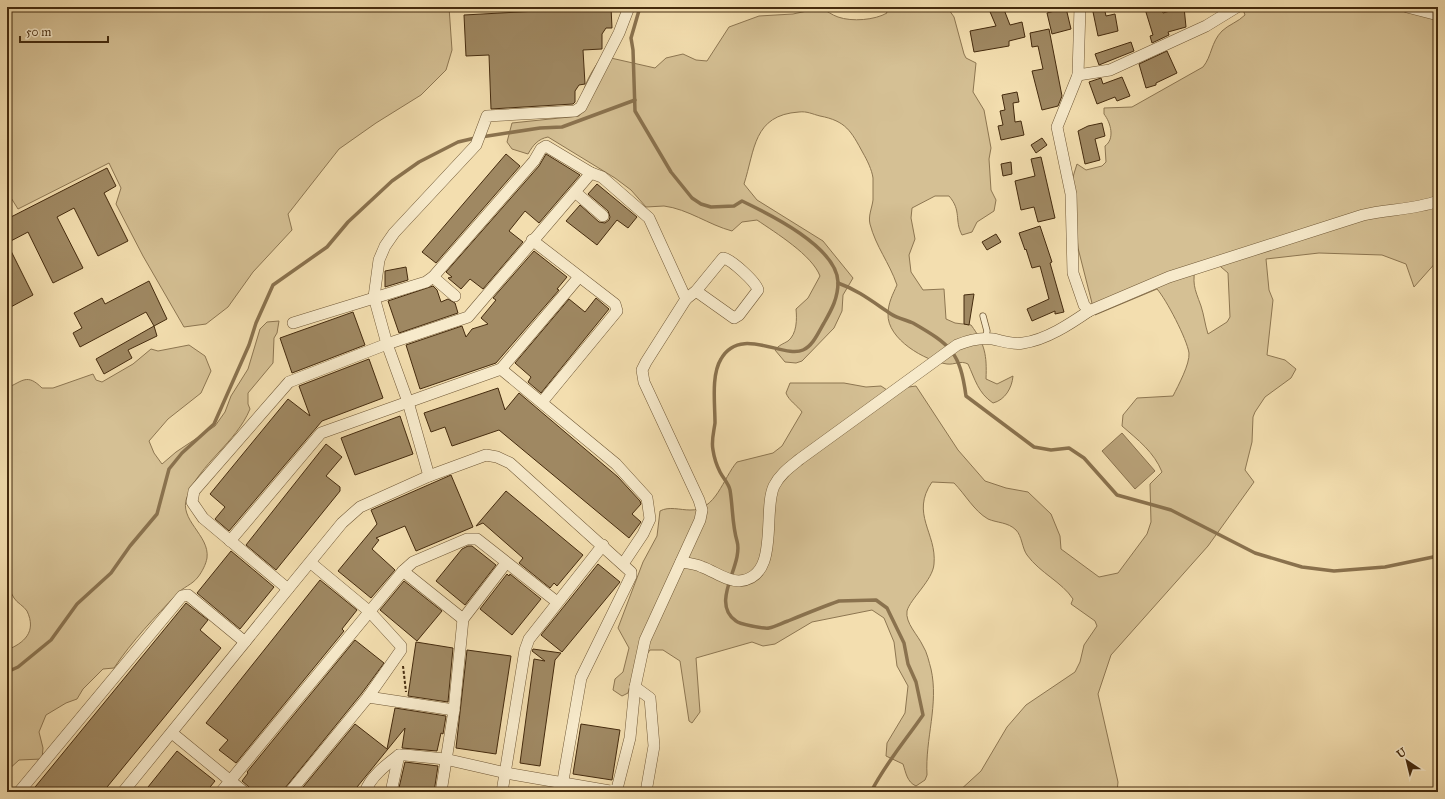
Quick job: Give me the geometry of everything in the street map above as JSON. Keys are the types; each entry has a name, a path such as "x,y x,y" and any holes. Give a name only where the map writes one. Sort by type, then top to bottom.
{"street":[{"path":"429,476 408,402 387,344 374,297 379,260 385,246 422,202 476,145 487,116 575,111 581,107 619,33 629,7"},
{"path":"1080,7 1078,75 1057,127 1071,194 1074,273 1084,305 1089,311"},
{"path":"1078,75 1110,70 1206,26 1237,7"},
{"path":"1407,7 1438,15"},
{"path":"293,323 426,282 433,277 534,161 541,148 546,146 550,147 591,173 602,177 649,218 686,299"},
{"path":"288,589 203,518 192,502 194,491 289,382 387,344 468,317 532,240 591,173"},
{"path":"575,192 603,216"},
{"path":"681,562 701,566 732,580 744,580 761,568 768,549 770,506 774,487 781,475 800,459 957,345 972,339 985,339 1005,343 1023,343 1046,336 1073,322 1089,311 1169,277 1362,215 1383,210 1426,206 1438,201"},
{"path":"532,240 615,304 618,311 542,402"},
{"path":"365,792 371,781 380,770 399,755 445,760 506,773 562,788 609,792 617,790 630,738 635,687 645,640 700,520 702,510 700,500 644,382 642,370 686,299 696,291 722,258 730,260 755,284 758,290 739,315 734,318 696,291"},
{"path":"433,277 455,296"},
{"path":"230,541 321,433 501,369 579,277"},
{"path":"501,369 616,464 647,498 650,519 643,534 623,564"},
{"path":"123,792 288,589 311,563 342,523 360,506 429,476 486,455 498,457 510,464 603,545 631,572 631,576 581,678 562,788"},
{"path":"221,792 403,571 413,562 422,557 472,538 477,539 557,602"},
{"path":"502,792 525,650 529,639 603,545"},
{"path":"290,792 368,697 400,650 400,643 370,612 311,563"},
{"path":"441,792 454,710 462,619 506,563"},
{"path":"403,571 462,619"},
{"path":"19,792 182,596 188,595 245,642"},
{"path":"635,687 650,698 654,746 646,792"},
{"path":"368,697 454,710"},
{"path":"172,733 244,792"},
{"path":"391,792 399,755"}],"lane":[{"path":"983,316 987,331 985,339"}],"path":[{"path":"400,650 407,703"}],"shaded area":[{"path":"7,7 449,7 452,50 446,70 421,95 376,123 339,149 288,214 292,230 253,272 228,307 206,324 184,327 143,256 116,204 121,188 109,163 18,209 8,193"},
{"path":"884,7 947,7 954,17 966,58 976,63 973,92 984,110 991,148 989,159 991,190 996,200 994,211 977,222 972,232 962,235 958,225 957,211 953,201 949,196 935,196 912,208 911,218 915,239 909,255 911,272 923,290 944,289 946,319 955,323 971,325 976,332 984,350 986,379 997,384 1013,376 1007,393 1001,399 993,403 980,390 968,364 962,362 947,364 938,362 918,353 900,340 889,323 888,310 897,285 870,224 873,200 872,172 855,139 842,124 829,118 802,112 784,115 773,120 764,127 758,136 744,184 757,200 823,241 853,278 843,295 842,311 834,328 802,361 796,363 785,362 775,350 791,338 795,330 796,309 808,298 820,276 816,268 802,252 793,245 757,220 742,222 732,231 682,210 664,206 646,207 631,190 615,178 548,137 541,139 536,143 528,154 512,149 507,142 512,123 579,116 583,107 583,94 586,84 602,56 655,68 666,58 683,54 696,60 707,61 729,27 759,16 793,14 821,8 844,19 863,20 887,13"},
{"path":"1242,7 1438,7 1438,260 1414,287 1406,264 1382,255 1319,253 1266,259 1269,290 1273,300 1267,355 1285,360 1296,369 1291,378 1265,397 1253,417 1252,442 1245,470 1254,482 1208,546 1111,655 1098,694 1118,782 1117,792 958,792 981,771 1007,727 1026,705 1075,672 1080,662 1084,645 1097,626 1095,621 1071,604 1073,599 1063,587 1032,561 1025,552 1020,535 1013,527 983,516 954,483 932,482 926,493 923,504 924,514 934,553 934,564 933,570 926,583 912,601 907,611 908,620 927,654 933,682 933,708 928,748 927,775 925,780 916,786 909,780 903,764 886,756 887,743 905,713 908,686 897,666 894,642 884,618 872,610 812,622 775,644 763,646 752,642 696,658 700,712 692,723 689,721 680,661 663,650 650,650 634,672 628,693 622,696 613,690 615,679 623,672 629,648 618,628 643,562 657,536 660,511 671,508 690,510 699,509 713,499 737,462 773,453 782,446 802,412 786,393 790,383 844,383 866,387 881,386 887,390 916,386 958,450 985,481 1006,488 1028,492 1051,514 1060,536 1061,549 1099,577 1118,573 1147,534 1151,522 1150,484 1162,472 1155,458 1150,452 1140,441 1122,426 1123,415 1137,398 1173,396 1186,369 1189,353 1176,320 1166,301 1157,289 1095,315 1078,248 1072,180 1077,164 1086,170 1102,166 1106,162 1105,146 1110,139 1111,131 1109,122 1104,114 1104,108 1132,107 1203,67 1218,35 1224,29 1245,15","holes":["1214,261 1228,273 1230,317 1227,322 1208,334 1194,285 1196,263"]},
{"path":"279,321 277,333 274,338 273,363 248,393 248,404 250,409 244,421 200,474 187,497 185,505 187,513 207,550 207,558 201,573 193,582 179,592 152,620 128,648 114,668 103,669 83,689 77,699 66,703 46,715 39,732 43,748 42,759 19,760 7,771 7,650 19,644 27,636 30,631 30,618 27,611 14,598 7,583 7,388 21,381 29,380 37,383 42,388 53,388 93,374 96,380 102,382 133,364 151,349 158,351 189,345 205,356 211,371 201,393 168,419 149,441 154,453 162,464 176,452 215,426 225,412 231,396 248,369 260,329 267,322"},
{"path":"1122,433 1155,471 1135,489 1102,451"}],"building":[{"path":"611,7 612,28 606,28 602,34 602,49 583,50 585,84 579,85 575,91 575,102 573,104 491,109 489,55 466,56 464,15"},
{"path":"988,7 1003,7 1010,25 1022,22 1025,37 1009,41 1009,46 974,52 970,31 996,26"},
{"path":"1092,7 1104,7 1106,16 1115,14 1118,31 1098,36"},
{"path":"1151,7 1161,7 1163,13 1184,7 1186,27 1168,32 1169,35 1152,43 1150,36 1153,35 1145,9"},
{"path":"1066,8 1071,29 1052,34 1047,13"},
{"path":"1049,29 1062,96 1058,106 1042,110 1032,71 1043,69 1038,46 1032,47 1030,33"},
{"path":"1131,42 1134,51 1099,65 1095,54"},
{"path":"1167,51 1177,73 1156,83 1156,85 1146,88 1139,64"},
{"path":"1122,77 1130,96 1117,101 1115,97 1097,104 1089,82 1101,78 1103,84"},
{"path":"1017,92 1019,102 1013,103 1015,122 1021,121 1024,135 1001,140 998,126 1003,125 1000,111 1005,110 1002,95"},
{"path":"1102,123 1105,136 1095,139 1100,160 1085,164 1078,131 1088,126"},
{"path":"1042,138 1047,145 1036,153 1031,145"},
{"path":"506,154 520,166 436,263 422,252"},
{"path":"546,154 580,175 539,223 525,211 509,231 523,242 483,289 470,279 461,289 448,278 452,277 446,272 539,166"},
{"path":"1041,157 1055,218 1038,222 1034,207 1021,210 1015,181 1035,176 1031,159"},
{"path":"1011,162 1012,174 1003,176 1001,164"},
{"path":"107,168 116,186 104,193 128,241 98,256 74,208 57,217 83,268 53,283 28,232 7,243 7,219"},
{"path":"597,184 637,217 628,228 617,220 597,245 566,221 580,205 599,222 605,223 609,220 610,217 608,211 588,194"},
{"path":"1040,226 1052,262 1050,263 1064,312 1055,314 1055,311 1032,321 1027,309 1049,299 1040,266 1032,268 1019,233"},
{"path":"996,234 1001,242 987,250 982,242"},
{"path":"7,243 33,295 7,309"},
{"path":"534,251 567,277 557,289 559,290 496,363 420,389 406,345 462,326 466,337 472,329 488,324 481,318 496,300 493,298"},
{"path":"406,267 408,280 385,287 385,271"},
{"path":"149,281 167,319 154,326 146,312 80,347 73,333 82,328 74,313 102,298 105,304"},
{"path":"433,286 437,290 441,302 448,299 455,303 458,313 399,333 388,301"},
{"path":"974,294 969,325 964,324 964,295"},
{"path":"596,298 609,309 541,393 528,382 531,377 515,363 569,299 585,312"},
{"path":"353,312 365,345 292,373 280,338"},
{"path":"154,326 157,336 128,350 132,358 104,374 96,359"},
{"path":"369,359 383,398 322,421 229,531 215,519 225,507 210,494 288,399 310,416 299,386"},
{"path":"498,388 505,410 519,393 618,477 640,501 641,504 632,514 641,522 629,538 499,430 452,446 445,427 431,432 424,413"},
{"path":"400,416 413,454 355,475 341,438"},
{"path":"326,444 342,457 326,476 340,487 340,491 276,570 246,545"},
{"path":"451,475 473,527 416,551 405,526 376,538 379,540 372,549 395,570 371,598 338,571 377,524 371,510"},
{"path":"506,491 583,555 557,586 554,583 550,588 519,563 523,558 483,523 476,526"},
{"path":"472,546 496,565 465,605 436,581 462,549"},
{"path":"231,551 274,587 240,629 197,593"},
{"path":"598,564 620,582 562,652 541,635"},
{"path":"507,574 509,576 510,574 541,599 512,635 480,609"},
{"path":"320,580 357,610 342,629 344,631 236,763 219,750 228,740 206,723"},
{"path":"404,581 442,611 417,641 380,610"},
{"path":"186,603 208,620 200,630 221,648 103,792 31,792"},
{"path":"355,640 384,663 283,792 251,792 249,787 242,781 248,773 247,772"},
{"path":"416,642 453,648 448,702 408,696"},
{"path":"533,649 561,653 555,660 540,766 520,763 534,659 545,661 532,651"},
{"path":"467,650 511,656 496,754 456,748"},
{"path":"395,708 446,716 443,734 441,733 437,751 402,748 405,728 353,792 299,792 355,724 387,749"},
{"path":"581,724 620,730 612,780 573,774"},
{"path":"177,751 215,781 206,792 144,792"},
{"path":"405,762 438,766 434,792 398,792"}],"waterway":[{"path":"640,7 631,38 633,50 635,111 671,172 692,198 701,204 711,207 734,206 742,201 784,223 814,244 826,256 835,269 838,282 834,303 830,313 807,348 795,352 762,345 739,345 729,349 721,359 715,381 715,423 712,447 718,467 730,490 738,551 726,594 726,604 729,613 736,621 742,624 769,628 839,601 876,600 887,608 904,643 908,664 916,682 923,715 889,762 871,792"},
{"path":"481,137 540,128 562,127 635,100"},
{"path":"7,672 18,667 51,640 77,604 111,573 130,546 157,514 169,469 182,453 214,424 249,345 256,323 273,285 327,247 348,222 392,181 419,162 458,142 475,138"},
{"path":"838,283 859,293 893,315 913,323 945,344 957,359 964,381 966,396 1034,447 1051,450 1069,448 1084,458 1117,495 1171,510 1255,553 1302,567 1334,571 1385,567 1438,556"}]}
